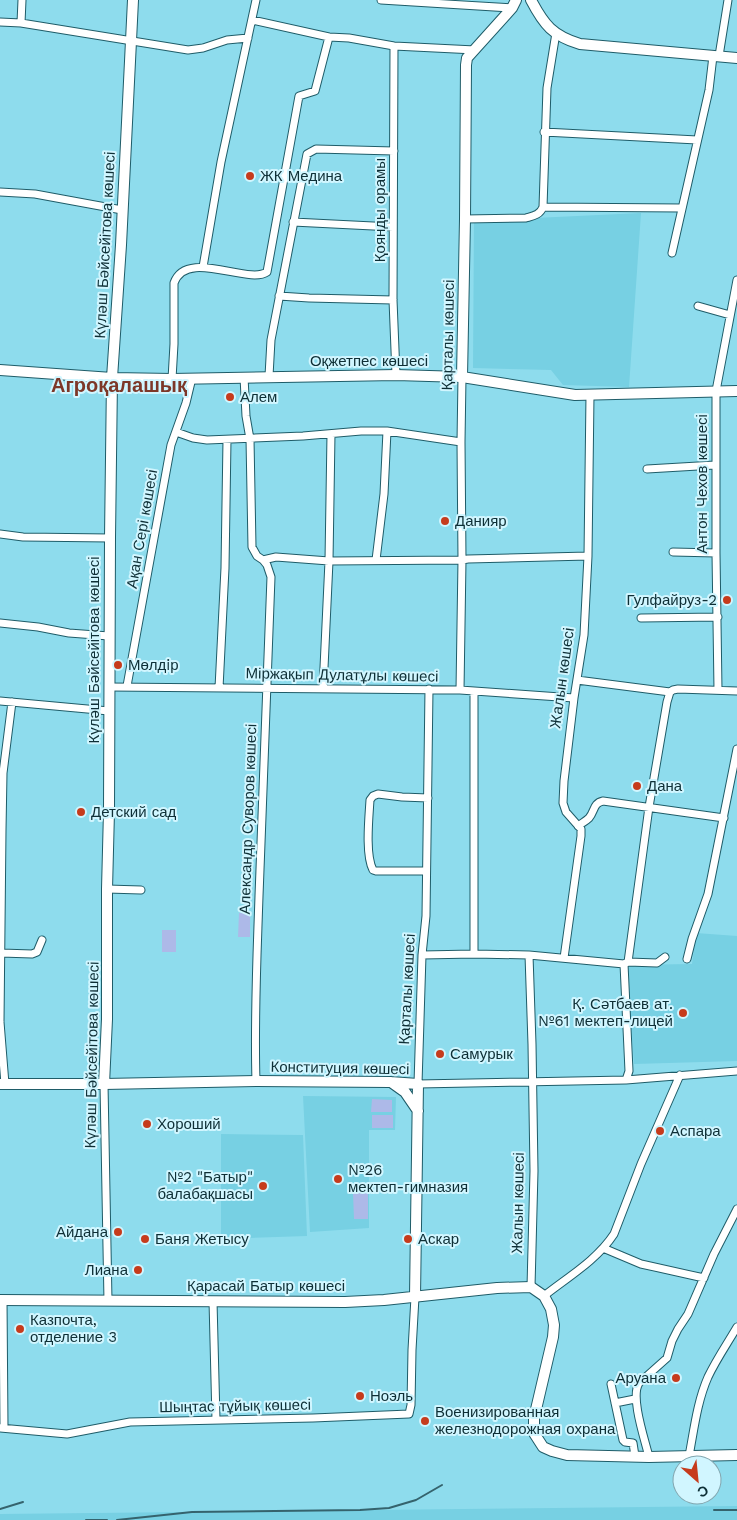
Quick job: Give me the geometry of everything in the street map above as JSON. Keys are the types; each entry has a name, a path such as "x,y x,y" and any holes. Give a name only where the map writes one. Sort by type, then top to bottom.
{"street":[{"path":"21,23 22,0"},
{"name":"Күләш Бәйсейітова көшесі","path":"108,1301 104,1084 107,1019 112,378 133,0"},
{"path":"203,267 222,162 256,0"},
{"path":"380,0 514,4"},
{"path":"531,0 543,22 556,33 580,44 737,58"},
{"path":"672,253 728,0"},
{"name":"Қарталы көшесі","path":"460,690 466,66 467,58 514,4"},
{"path":"252,20 329,37 349,38 394,46 475,50"},
{"path":"0,22 21,23 188,50 204,48 227,40 248,38"},
{"path":"466,219 526,218 536,215 543,207 544,132 547,88 556,33"},
{"path":"172,379 174,283 178,274 188,269 203,267 252,274 264,274 267,272 299,96 315,91 329,37"},
{"name":"Қоянды орамы","path":"394,46 393,300 396,375"},
{"path":"544,132 697,140"},
{"path":"269,376 271,340 306,157 310,151 316,149 394,151"},
{"path":"0,192 35,194 122,210"},
{"path":"543,207 682,208"},
{"path":"293,222 393,227"},
{"name":"Антон Чехов көшесі","path":"718,690 716,390 737,280"},
{"path":"280,296 393,300"},
{"path":"698,306 730,316"},
{"name":"Оқжетпес көшесі","path":"0,370 112,378 172,379 396,375 462,377 561,394 590,395 716,390 737,391"},
{"name":"Александр Суворов көшесі","path":"244,377 246,416 250,439 252,547 267,565 270,577 268,687 255,1013 256,1081"},
{"name":"Ақан Сері көшесі","path":"127,686 171,445 186,403 192,378"},
{"name":"Жалын көшесі","path":"578,826 566,812 563,803 574,698 584,635 588,556 590,395"},
{"path":"176,432 193,438 227,440 386,431 461,442"},
{"path":"376,560 384,494 386,431"},
{"path":"323,689 329,561 330,434"},
{"path":"219,688 225,568 227,440"},
{"path":"647,469 715,465"},
{"path":"0,534 23,538 110,538"},
{"path":"673,552 716,553"},
{"path":"260,558 276,557 329,561 462,560 538,556 588,556"},
{"path":"641,618 718,617"},
{"path":"0,623 69,633 109,636"},
{"path":"577,680 670,692 678,689 737,691"},
{"name":"Міржақып Дулатұлы көшесі","path":"109,687 460,690 574,698"},
{"name":"Қарталы көшесі","path":"412,1350 415,1297 422,955 426,916 429,690"},
{"path":"474,691 474,954"},
{"path":"626,1080 629,1071 626,963 649,807 670,692"},
{"path":"0,701 108,711"},
{"path":"3,1084 0,1022 0,953 3,773 12,702"},
{"path":"687,959 708,894 737,749"},
{"path":"426,871 373,870 369,860 370,800 378,794 428,798"},
{"path":"564,958 581,836 581,829 578,826 587,821 598,802 724,818"},
{"path":"107,889 141,890"},
{"path":"0,953 32,954 37,952 42,940"},
{"path":"422,955 529,954 626,963 657,963 665,957"},
{"name":"Жалын көшесі","path":"529,954 534,1171 532,1287"},
{"name":"Конституция көшесі","path":"3,1084 256,1081 418,1084 532,1083 626,1080 737,1072"},
{"path":"544,1296 589,1261 608,1243 614,1234 641,1164 680,1075"},
{"path":"390,1082 405,1092 419,1113"},
{"path":"649,1456 635,1399 638,1386 666,1358 672,1341 688,1314 714,1254 737,1209"},
{"path":"603,1248 641,1264 704,1278"},
{"path":"532,1287 544,1296 551,1309 554,1325 553,1337 534,1418 534,1432 543,1447 552,1452 567,1455 672,1456"},
{"name":"Қарасай Батыр көшесі","path":"1,1300 345,1302 497,1288 532,1287"},
{"path":"1,1300 2,1428"},
{"path":"213,1301 216,1420"},
{"path":"689,1455 702,1392 708,1376 737,1327"},
{"name":"Шыңтас тұйық көшесі","path":"2,1428 67,1434 130,1422 409,1414 411,1405 412,1350"},
{"path":"611,1384 623,1440 633,1443 645,1440"},
{"path":"615,1402 635,1399"},
{"path":"633,1443 635,1456"},
{"path":"712,1455 736,1454"}],"shaded area":[{"path":"641,213 629,387 563,385 551,370 473,368 474,221"},
{"path":"250,912 250,937 238,937 239,913"},
{"path":"162,930 176,930 176,952 162,952"},
{"name":"Қ. Сәтбаев ат. №61 мектеп-лицей","path":"696,933 737,936 737,1061 634,1064 626,965 692,964"},
{"name":"№26 мектеп-гимназия","path":"303,1096 396,1097 395,1130 369,1130 369,1228 310,1232"},
{"path":"372,1099 392,1100 392,1112 371,1112"},
{"path":"372,1115 393,1115 393,1128 372,1128"},
{"name":"№2 \"Батыр\" балабақшасы","path":"221,1134 303,1135 307,1236 221,1239"},
{"path":"353,1193 368,1193 368,1219 354,1219"},
{"path":"737,1506 737,1520 0,1520 0,1514"}],"railway":[{"path":"117,1520 192,1512 389,1508 416,1500 442,1485"},
{"path":"0,1509 23,1502"},
{"path":"714,1510 737,1510"},
{"path":"86,1520 107,1520"}],"place":[{"name":"ЖК Медина","path":"250,176"},
{"name":"Алем","path":"230,397"},
{"name":"Данияр","path":"445,521"},
{"name":"Гулфайруз-2","path":"727,600"},
{"name":"Мөлдiр","path":"118,665"},
{"name":"Дана","path":"637,786"},
{"name":"Детский сад","path":"81,812"},
{"name":"Қ. Сәтбаев ат. №61 мектеп-лицей","path":"683,1013"},
{"name":"Самурык","path":"440,1054"},
{"name":"Хороший","path":"147,1124"},
{"name":"Аспара","path":"660,1131"},
{"name":"№26 мектеп-гимназия","path":"338,1179"},
{"name":"№2 \"Батыр\" балабақшасы","path":"263,1186"},
{"name":"Айдана","path":"118,1232"},
{"name":"Баня Жетысу","path":"145,1239"},
{"name":"Аскар","path":"408,1239"},
{"name":"Лиана","path":"138,1270"},
{"name":"Казпочта, отделение 3","path":"20,1329"},
{"name":"Аруана","path":"676,1378"},
{"name":"Ноэль","path":"360,1396"},
{"name":"Военизированная железнодорожная охрана","path":"425,1421"}],"district":[{"name":"Агроқалашық","path":"119,385"}]}
